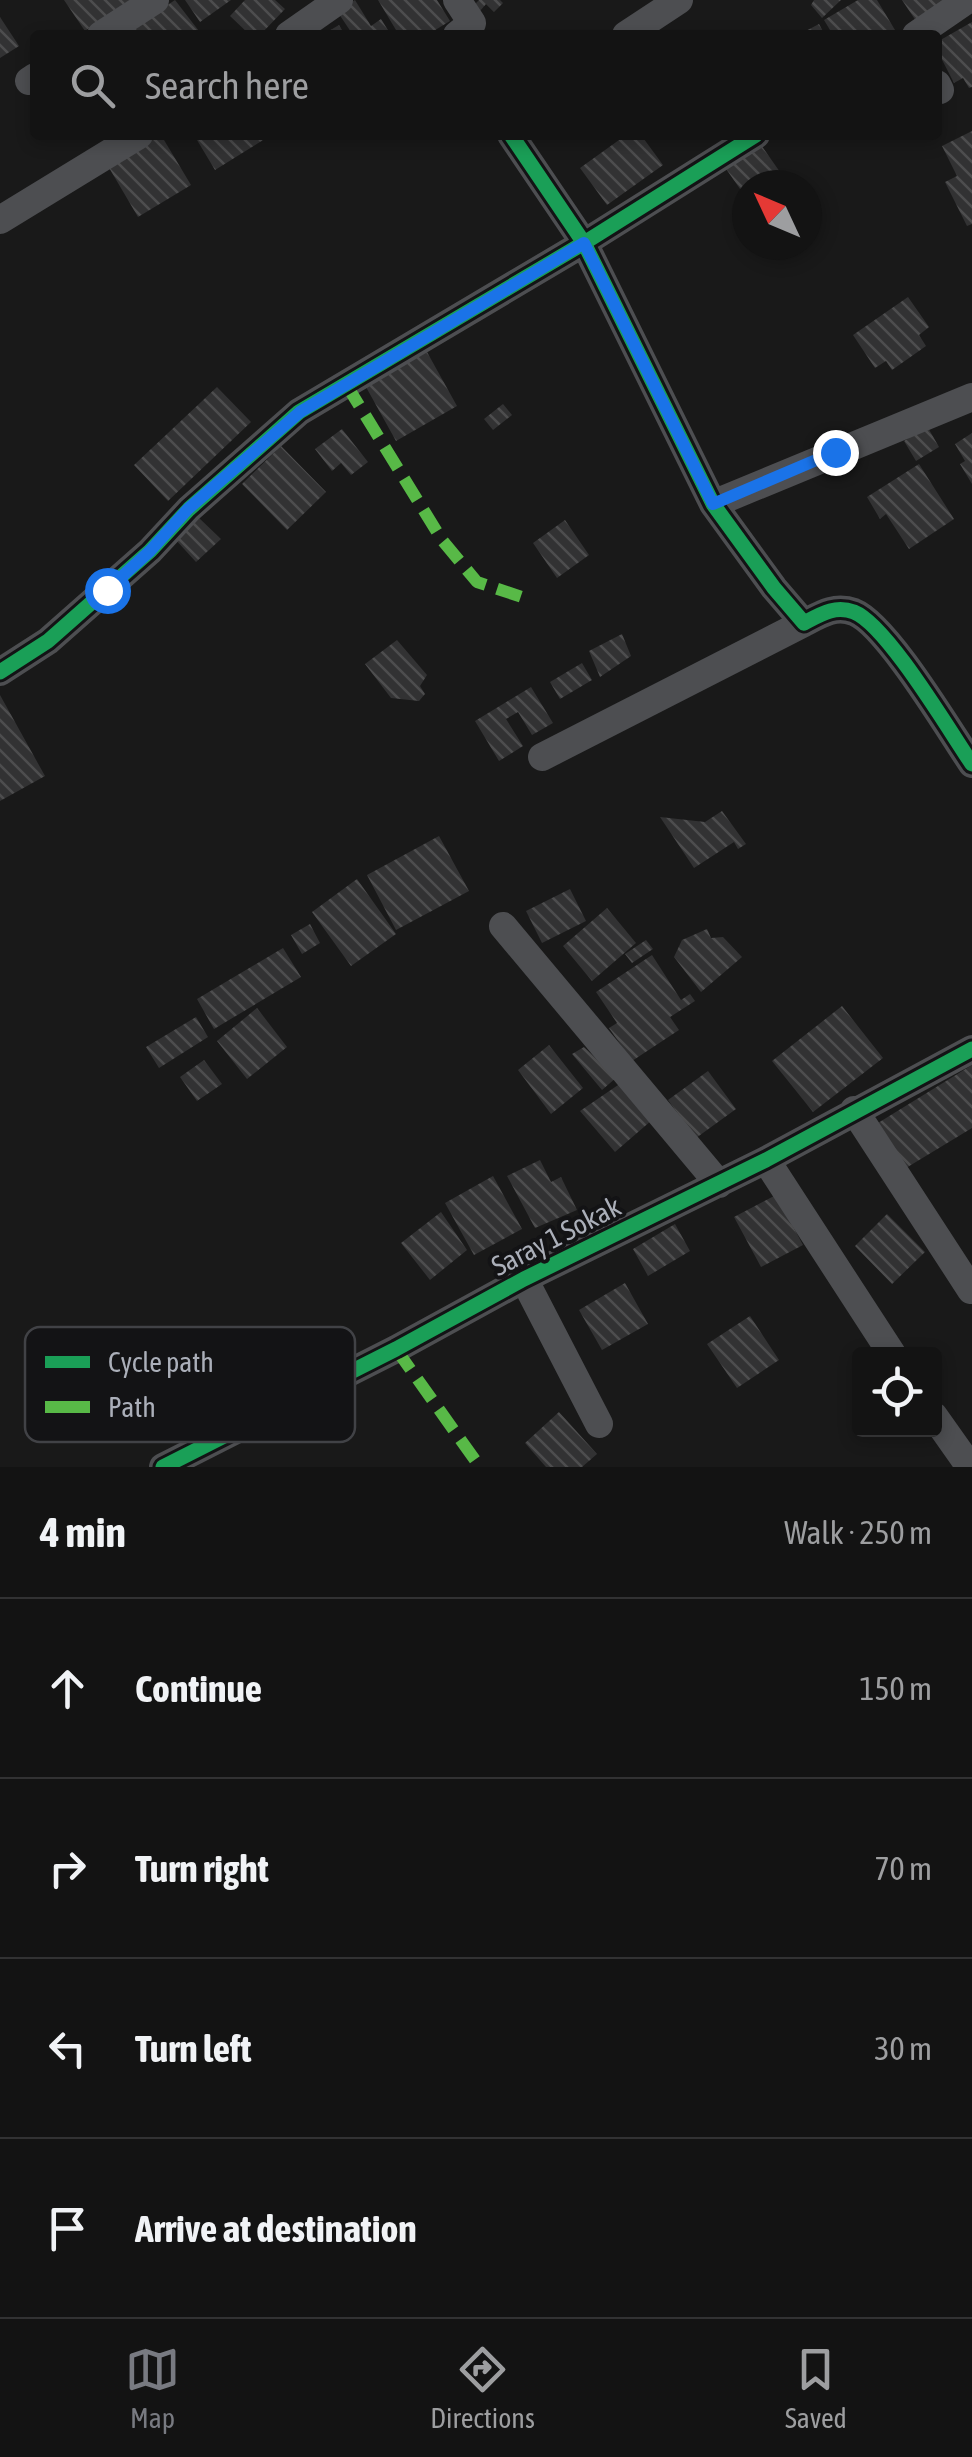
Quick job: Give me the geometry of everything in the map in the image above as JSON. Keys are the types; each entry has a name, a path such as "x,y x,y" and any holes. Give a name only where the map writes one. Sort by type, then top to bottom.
{"street":[{"path":"108,30 155,0"},
{"path":"293,30 310,9 339,0"},
{"path":"457,0 472,23 463,30"},
{"path":"633,30 678,0"},
{"path":"923,30 967,0"},
{"path":"0,220 131,140"},
{"path":"513,140 584,243 713,504 804,623"},
{"path":"0,672 48,641 150,551 188,509 300,412 748,140"},
{"path":"713,504 972,397"},
{"path":"542,757 832,608 857,613 884,638 972,764"},
{"path":"503,926 719,1184"},
{"name":"Saray 1 Sokak","path":"355,1370 524,1279 766,1160 972,1049"},
{"path":"854,1110 971,1290"},
{"path":"766,1160 887,1347"},
{"path":"524,1279 599,1424"},
{"path":"942,1427 970,1467"},
{"name":"Saray 1 Sokak","path":"163,1467 212,1442"}],"building":[{"path":"64,0 130,0 86,30"},
{"path":"175,0 198,30 130,30"},
{"path":"185,0 231,0 200,22"},
{"path":"245,0 275,0 285,9 265,30 245,30 230,16"},
{"path":"355,0 371,26 381,19 388,30 350,30 337,11"},
{"path":"378,0 437,0 450,21 435,30 396,30"},
{"path":"479,0 503,3 494,12 486,4 480,11 474,5"},
{"path":"814,0 841,0 822,18 811,5"},
{"path":"858,0 877,0 895,30 830,30 824,20"},
{"path":"902,0 955,0 918,24"},
{"path":"0,17 19,46 0,58"},
{"path":"972,22 972,87 963,78 954,83 942,60 942,39"},
{"path":"972,131 972,224 967,226 945,182 957,176 942,146"},
{"path":"152,140 164,140 191,185 138,217 108,166"},
{"path":"197,140 263,140 215,170"},
{"path":"619,140 645,140 663,165 607,205 580,168"},
{"path":"759,142 779,170 732,170 732,177 724,166"},
{"path":"908,297 929,327 919,335 926,346 892,370 886,361 875,368 853,335"},
{"path":"427,352 457,406 396,441 366,387"},
{"path":"217,387 251,422 168,501 134,465"},
{"path":"503,404 512,415 493,430 484,419"},
{"path":"927,426 939,447 916,461 904,441"},
{"path":"342,429 368,462 351,475 341,463 332,471 315,449"},
{"path":"972,433 972,484 960,464 965,461 955,444"},
{"path":"281,446 326,492 287,530 242,484"},
{"path":"919,464 954,519 909,549 886,514 880,519 867,497"},
{"path":"198,517 221,539 196,562 175,539"},
{"path":"565,520 589,555 557,578 533,543"},
{"path":"622,634 631,656 600,677 589,651"},
{"path":"397,640 427,675 420,686 425,694 419,701 391,698 365,664"},
{"path":"582,663 592,680 560,699 550,682"},
{"path":"531,687 553,723 532,735 518,712 506,719 523,746 499,761 475,721"},
{"path":"0,695 45,776 0,801"},
{"path":"722,811 746,844 738,849 734,842 694,868 660,817 705,822"},
{"path":"439,836 469,891 396,930 367,875"},
{"path":"357,879 396,934 351,966 312,912"},
{"path":"570,889 586,921 542,943 526,911"},
{"path":"607,908 636,943 592,981 563,946"},
{"path":"310,924 320,943 302,954 291,935"},
{"path":"707,929 711,938 723,937 742,957 701,992 674,957 682,940"},
{"path":"646,940 653,949 632,963 625,954"},
{"path":"283,948 301,977 214,1029 197,999"},
{"path":"652,955 681,1000 690,994 695,1001 670,1017 679,1030 632,1061 609,1028 617,1023 596,992"},
{"path":"842,1006 883,1058 813,1112 772,1061"},
{"path":"257,1008 287,1047 247,1079 217,1041"},
{"path":"196,1017 208,1037 159,1068 146,1047"},
{"path":"549,1045 583,1088 551,1114 518,1070"},
{"path":"584,1047 617,1077 602,1090 572,1054"},
{"path":"204,1060 222,1084 197,1101 180,1077"},
{"path":"972,1065 972,1128 906,1168 878,1123"},
{"path":"708,1071 736,1109 696,1138 668,1100"},
{"path":"621,1083 652,1120 615,1152 580,1111"},
{"path":"540,1160 551,1182 561,1177 577,1210 535,1228 507,1176"},
{"path":"493,1176 522,1229 474,1255 445,1203"},
{"path":"776,1195 803,1245 761,1267 734,1217"},
{"path":"441,1212 467,1250 430,1280 401,1243"},
{"path":"887,1214 925,1252 892,1284 855,1246"},
{"path":"675,1224 690,1251 648,1276 633,1249"},
{"path":"625,1283 648,1324 602,1350 579,1310"},
{"path":"750,1316 779,1360 737,1388 707,1344"},
{"path":"559,1412 597,1454 582,1467 546,1467 525,1443"}],"marked path":[{"path":"346,384 442,540 477,582 522,597"},
{"path":"396,1349 480,1467"}],"cycle path":[{"path":"514,140 584,243 713,504 774,588 804,623 841,610 854,612 868,621 900,657 972,764"},
{"path":"0,672 48,641 299,412 584,243 748,140"},
{"path":"355,1370 524,1279 766,1160 972,1049"},
{"path":"163,1467 212,1442"}],"route":[{"path":"107,590 188,509 300,412 584,243 713,504 835,452"}]}
